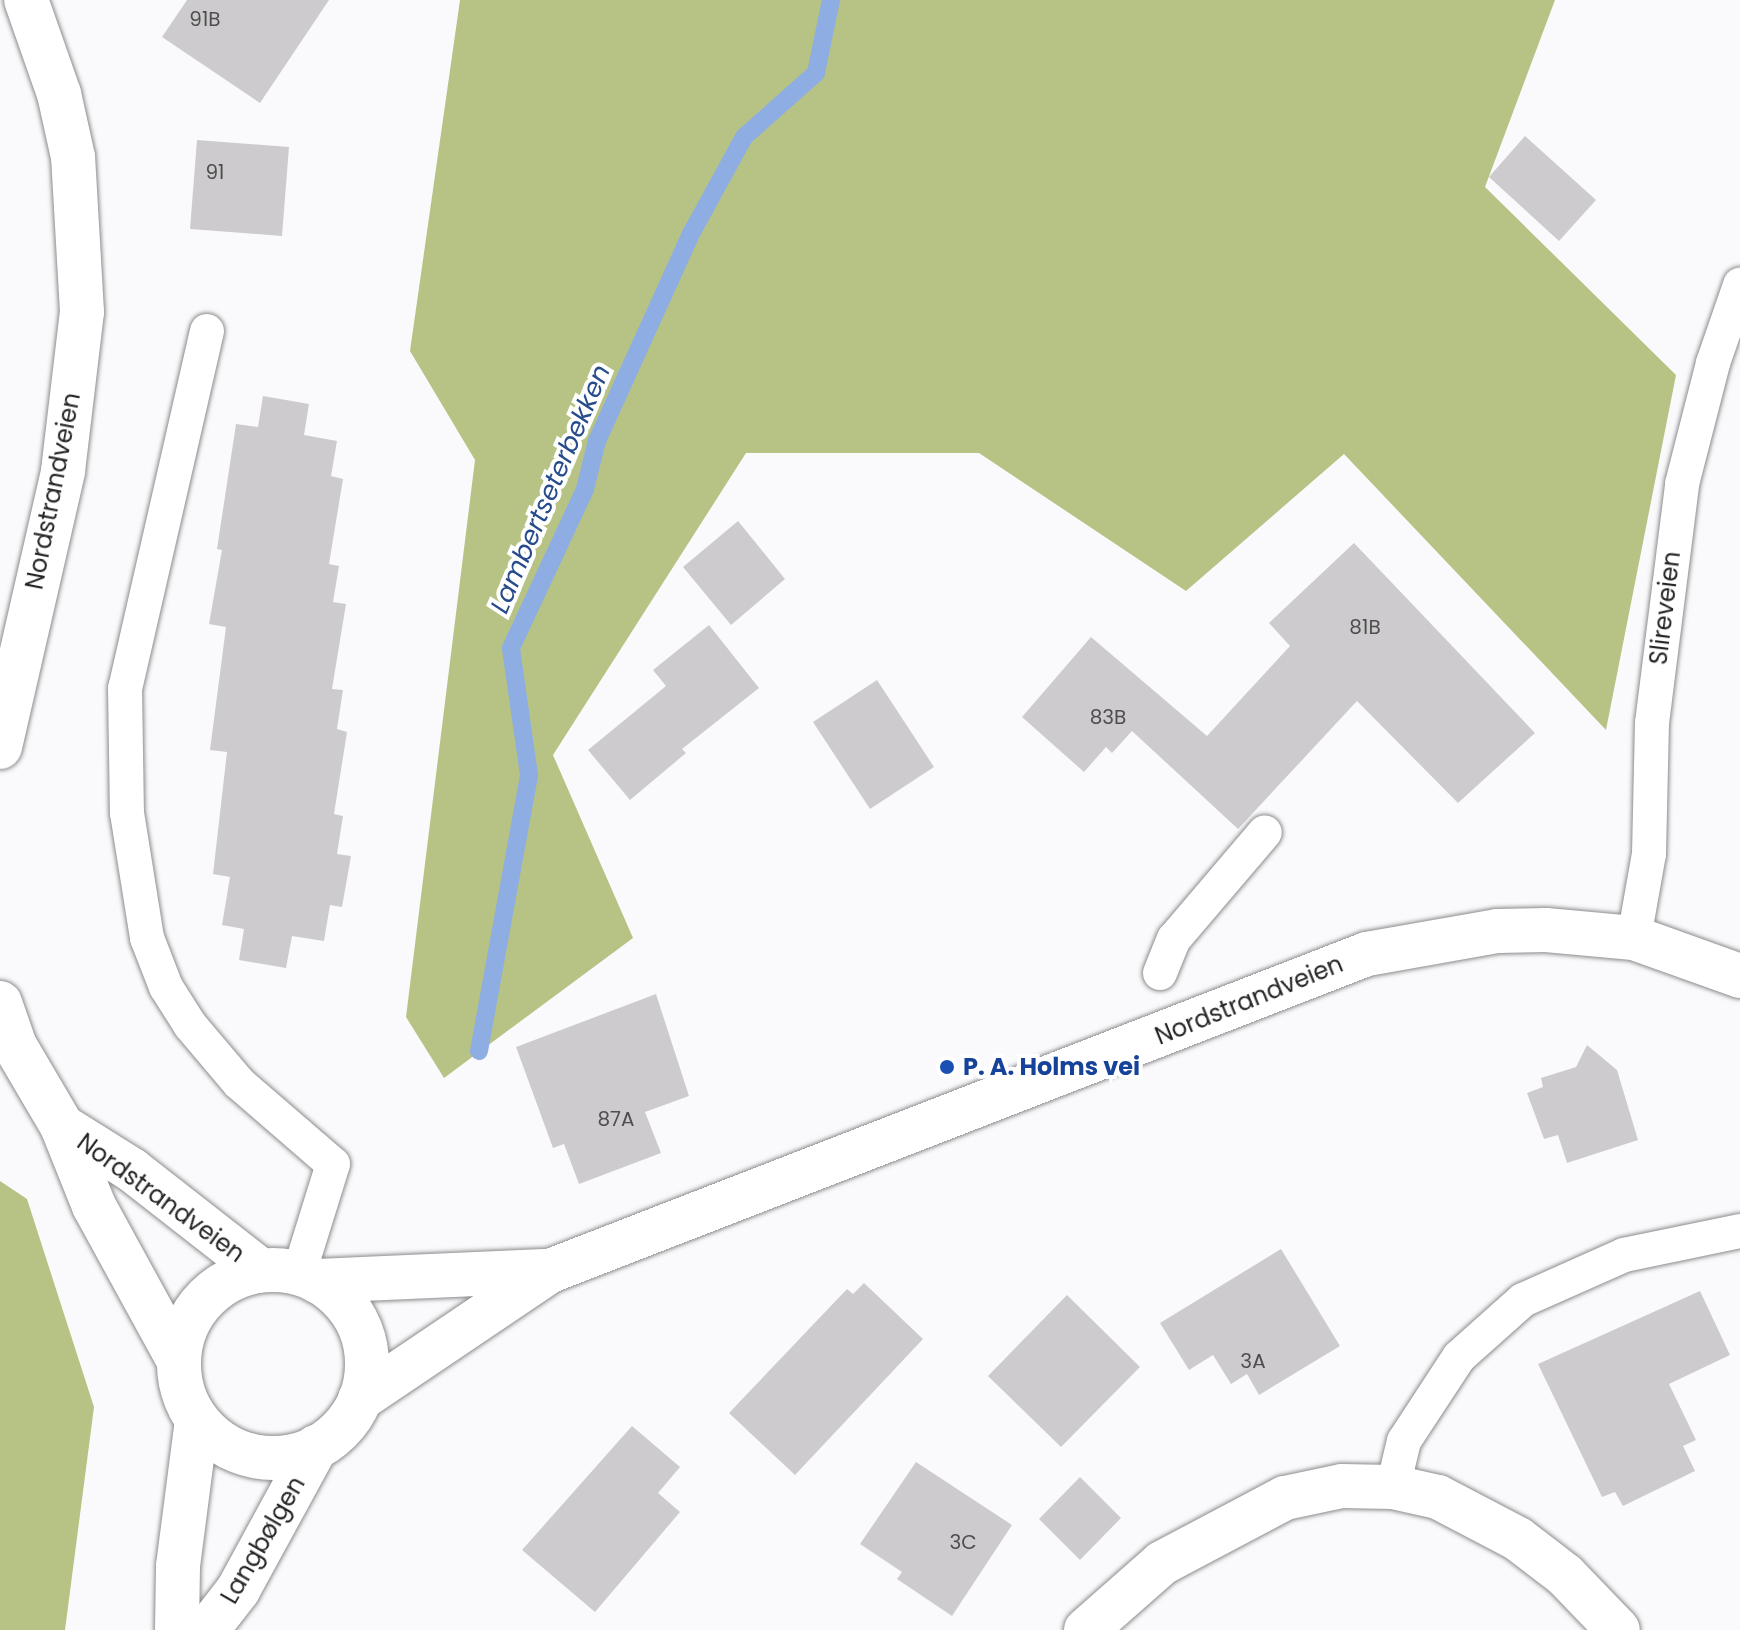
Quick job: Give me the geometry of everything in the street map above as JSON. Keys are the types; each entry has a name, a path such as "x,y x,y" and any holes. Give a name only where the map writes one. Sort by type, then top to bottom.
{"main road":[{"name":"Nordstrandveien","path":"0,747 63,471 82,312 73,157 59,94 26,0"},
{"name":"Nordstrandveien","path":"360,1399 550,1271 1367,954 1498,931 1634,938 1740,976"},
{"name":"Nordstrandveien","path":"0,1003 7,1049 62,1126 94,1206 179,1361"},
{"name":"Nordstrandveien","path":"62,1126 292,1274 550,1271"},
{"path":"292,1274 358,1323 367,1361 360,1399 342,1428 316,1447 299,1454 261,1457 226,1445 197,1420 183,1391 179,1361 196,1308 224,1283 292,1274"},
{"path":"177,1630 178,1566 197,1420"},
{"name":"Langbølgen","path":"207,1630 238,1590 316,1447"},
{"path":"1086,1630 1162,1563 1285,1498 1342,1486 1393,1487 1438,1497 1518,1539 1565,1575 1618,1630"}],"lane":[{"name":"Slireveien","path":"1634,938 1649,854 1652,723 1682,484 1713,363 1740,285"},
{"path":"207,331 125,688 127,813 147,938 166,987 190,1025 239,1083 333,1164 292,1274"},
{"path":"1160,973 1174,939 1265,832"},
{"path":"1393,1487 1404,1441 1459,1357 1523,1300 1624,1255 1740,1231"}],"green space":[{"path":"460,0 1555,0 1485,187 1676,375 1606,730 1344,454 1186,591 979,453 746,453 553,755 633,938 444,1078 406,1017 475,460 410,351"},
{"path":"0,1181 27,1199 94,1407 65,1630 0,1630"}],"building":[{"path":"187,0 329,0 260,103 162,37"},
{"path":"1525,136 1596,200 1559,241 1489,177"},
{"path":"197,140 289,147 282,236 190,229"},
{"path":"263,396 309,404 304,435 337,441 331,476 343,479 329,564 339,566 333,602 346,604 332,689 343,690 337,729 347,732 334,814 343,816 337,854 351,856 342,907 330,905 324,941 292,936 286,968 239,960 244,929 222,925 230,877 213,874 227,752 210,750 226,627 209,624 222,550 217,549 236,424 258,427"},
{"path":"738,521 785,579 731,625 683,567"},
{"path":"1354,543 1535,733 1458,803 1357,701 1238,829 1132,731 1112,753 1106,747 1084,772 1022,717 1091,637 1207,736 1290,646 1269,623"},
{"path":"709,625 759,688 682,749 686,753 630,800 588,750 666,686 653,670"},
{"path":"877,680 934,767 870,809 813,722"},
{"path":"656,994 689,1096 645,1112 661,1153 579,1184 564,1144 553,1148 516,1047"},
{"path":"1587,1045 1617,1070 1638,1140 1567,1163 1558,1135 1544,1139 1527,1093 1543,1087 1541,1078 1576,1067"},
{"path":"1281,1249 1340,1346 1259,1395 1247,1374 1231,1384 1213,1355 1189,1370 1160,1323"},
{"path":"864,1283 923,1339 795,1475 729,1413 847,1289 853,1294"},
{"path":"1700,1291 1730,1355 1669,1384 1696,1440 1683,1446 1695,1471 1623,1506 1615,1492 1602,1497 1538,1364"},
{"path":"1067,1295 1140,1367 1061,1447 988,1376"},
{"path":"632,1426 680,1467 658,1493 680,1512 595,1612 522,1550"},
{"path":"916,1462 1012,1525 952,1616 897,1579 902,1572 860,1544"},
{"path":"1080,1477 1121,1518 1080,1560 1039,1519"}],"waterway":[{"name":"Lambertseterbekken","path":"479,1051 529,775 511,648 585,489 597,441 692,232 744,137 816,73 831,0"}],"place":[{"name":"P. A. Holms vei","path":"947,1067"}]}
